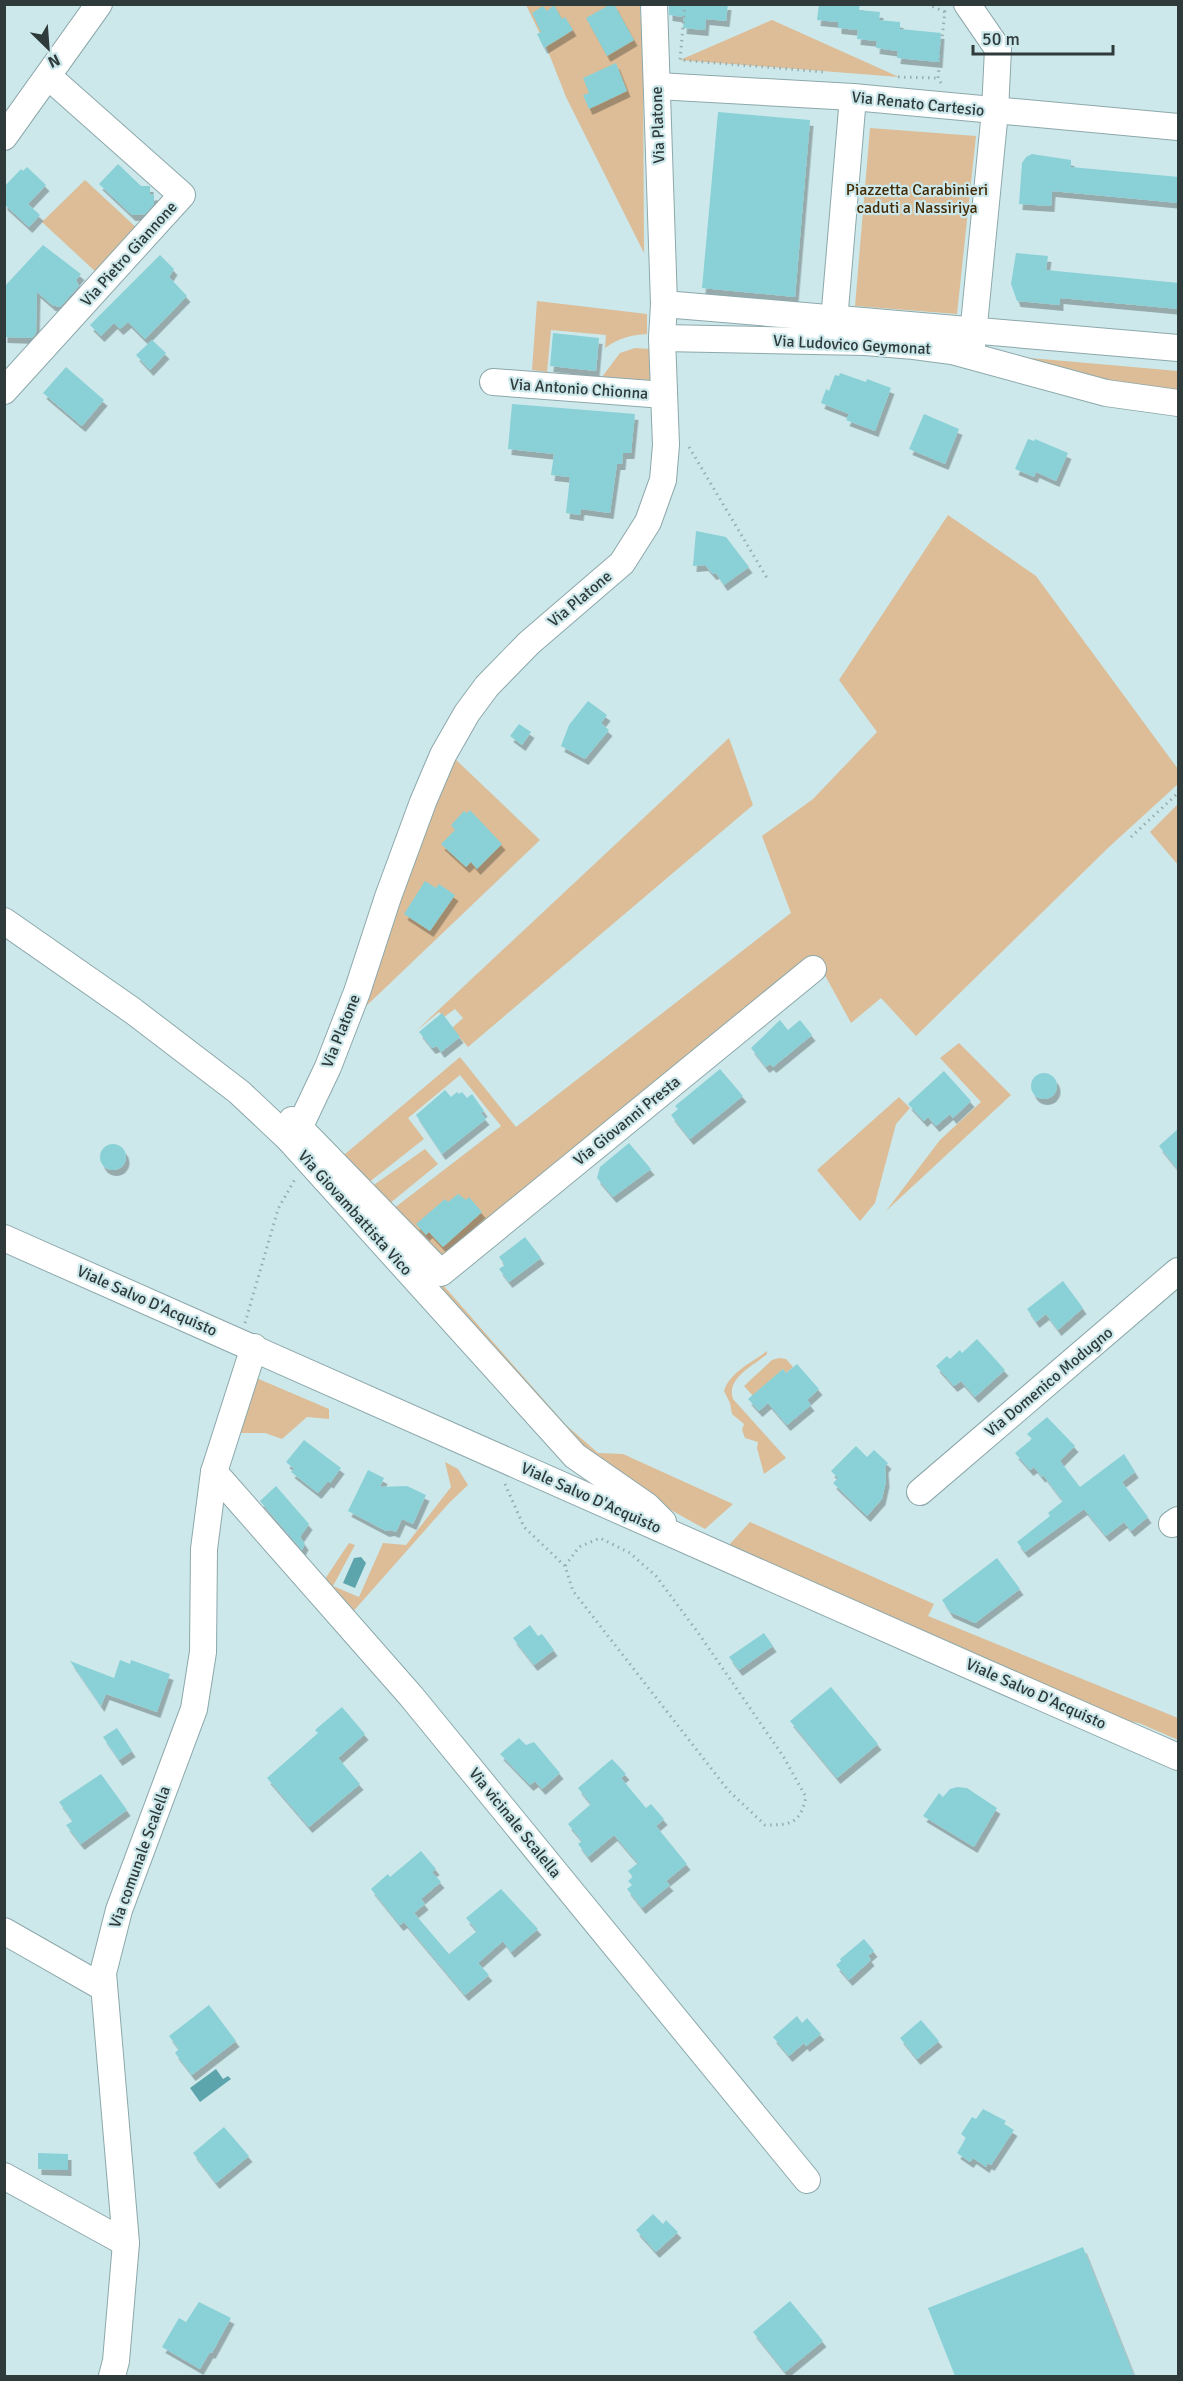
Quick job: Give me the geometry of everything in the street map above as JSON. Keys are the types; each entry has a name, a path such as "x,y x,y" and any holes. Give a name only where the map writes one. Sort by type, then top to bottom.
{"street":[{"path":"4,137 99,4"},
{"name":"Via Platone","path":"294,1132 328,1066 357,992 396,876 443,755 467,713 488,686 529,643 611,573 633,549 648,522 663,480 665,427 662,338 664,304 654,4"},
{"path":"953,9 998,49 970,356"},
{"name":"Via Pietro Giannone","path":"4,391 182,195 49,77"},
{"name":"Via Renato Cartesio","path":"657,86 853,97 1179,127"},
{"path":"834,321 853,97"},
{"name":"Via Ludovico Geymonat","path":"664,304 834,321 974,329 1179,348"},
{"name":"Via Ludovico Geymonat","path":"662,338 865,342 924,347 970,356 1106,393 1179,404"},
{"name":"Via Antonio Chionna","path":"493,382 664,395"},
{"name":"Via Giovambattista Vico","path":"4,921 133,1011 294,1132 307,1160 575,1456 647,1506 678,1536"},
{"name":"Via Giovanni Presta","path":"294,1132 441,1273 813,969"},
{"name":"Viale Salvo D'Acquisto","path":"4,1238 249,1336 507,1462 1179,1756"},
{"name":"Via Domenico Modugno","path":"921,1492 1179,1271"},
{"name":"Via comunale Scalella","path":"112,2376 116,2361 126,2243 103,1973 119,1910 194,1709 203,1652 204,1549 214,1472 249,1336"},
{"path":"575,1456 585,1474 582,1495"},
{"name":"Via vicinale Scalella","path":"214,1472 411,1696 807,2180"},
{"path":"4,1931 104,1989"},
{"path":"4,2176 126,2243"}],"path":[{"path":"685,4 680,60 830,72"},
{"path":"927,4 953,9"},
{"path":"941,4 953,9"},
{"path":"888,76 938,78 953,9"},
{"path":"665,427 684,440 767,578"},
{"path":"1131,837 1179,793"},
{"path":"249,1336 278,1209 307,1160"},
{"path":"507,1462 505,1487 524,1527 565,1566 573,1591 728,1790 765,1825 787,1825 803,1813 806,1797 783,1756 656,1576 630,1553 600,1538 579,1547 565,1566"}],"green space":[{"path":"526,5 640,5 643,59 644,253 566,97 546,46"},
{"path":"772,20 899,77 680,60"},
{"name":"Piazzetta Carabinieri caduti a Nassiriya","path":"870,128 976,136 957,314 855,306"},
{"path":"85,180 140,231 98,274 42,222"},
{"path":"537,301 647,314 647,334 625,338 605,348 606,335 551,330 547,372 532,370"},
{"path":"635,348 650,349 650,380 602,377 620,353"},
{"path":"1008,356 1178,371 1178,394 1172,397"},
{"path":"948,515 1036,576 1178,769 1178,784 1109,847 916,1036 881,998 851,1023 815,957 439,1260 393,1209 501,1126 460,1075 408,1118 424,1139 368,1183 338,1160 460,1057 516,1127 791,913 762,836 813,799 877,732 839,680"},
{"path":"729,738 753,805 468,1047 452,1028 463,1018 455,1009 444,1017 439,1012 416,1031"},
{"path":"452,756 540,840 362,1010 390,923"},
{"path":"1178,804 1178,865 1150,832"},
{"path":"959,1043 1011,1095 886,1211 940,1140 981,1102 940,1058"},
{"path":"899,1097 910,1108 896,1124 875,1203 860,1221 817,1170"},
{"path":"307,1141 429,1269 566,1425 598,1453 623,1454 733,1504 705,1529 653,1500 592,1456"},
{"path":"425,1149 438,1164 389,1204 371,1187"},
{"path":"767,1351 767,1354 742,1373 733,1385 732,1392 733,1399 786,1458 764,1474 757,1448 758,1442 745,1438 742,1430 744,1424 732,1414 724,1391 736,1373"},
{"path":"786,1359 793,1367 786,1373 783,1369 753,1396 744,1386 772,1360"},
{"path":"254,1377 329,1409 329,1419 307,1417 282,1439 265,1433 235,1433"},
{"path":"445,1462 458,1469 468,1485 449,1503 350,1615 321,1585 349,1543 355,1545 333,1586 359,1597 383,1543 406,1545 451,1487"},
{"path":"750,1522 934,1604 928,1616 1178,1718 1178,1740 1139,1723 1118,1719 729,1545"}],"water":[{"path":"361,1557 366,1563 355,1588 343,1583 354,1558"},
{"path":"216,2069 223,2079 228,2076 231,2079 200,2102 190,2088"}],"building":[{"path":"614,4 634,40 607,56 586,18"},
{"path":"669,4 728,4 726,21 706,19 705,30 683,28 684,17 669,15"},
{"path":"819,4 860,4 859,10 880,12 879,20 900,22 900,29 941,33 939,62 897,58 898,51 876,48 877,41 857,39 858,30 838,28 838,22 817,20"},
{"path":"554,5 562,19 565,17 573,30 544,48 537,34 541,32 532,13 543,6 547,11"},
{"path":"616,63 627,91 589,109 583,95 589,93 583,78"},
{"path":"718,112 810,120 795,297 702,288"},
{"path":"1032,154 1071,160 1071,167 1179,177 1179,203 1052,191 1051,206 1019,204 1022,163"},
{"path":"118,164 141,186 150,186 150,195 154,194 154,204 145,214 132,215 99,184"},
{"path":"27,167 46,185 28,204 40,215 29,227 4,204 4,187 21,169 23,171"},
{"path":"43,245 81,274 76,280 79,286 60,307 52,305 37,292 36,333 32,338 4,337 4,287"},
{"path":"1016,253 1048,256 1046,270 1179,283 1179,309 1060,298 1060,305 1017,301 1011,284"},
{"path":"160,255 174,269 169,277 187,296 145,339 128,322 120,329 114,323 101,336 90,325"},
{"path":"553,333 599,338 596,371 550,366"},
{"path":"152,340 166,353 150,370 136,355"},
{"path":"66,367 104,400 82,426 43,393"},
{"path":"840,373 866,382 867,379 891,388 875,431 846,420 849,414 821,403 826,389 829,391 835,375 839,376"},
{"path":"512,404 635,414 631,453 623,453 622,464 617,464 610,513 581,509 580,515 566,513 570,477 551,475 554,454 508,449"},
{"path":"924,414 959,429 945,464 909,449"},
{"path":"1028,439 1034,441 1035,439 1068,453 1056,481 1036,472 1034,477 1015,469"},
{"path":"696,531 726,537 749,567 724,585 716,573 713,574 705,565 693,566"},
{"path":"588,701 607,715 601,723 609,730 585,759 561,746 569,725"},
{"path":"519,724 531,732 522,745 510,736"},
{"path":"470,810 502,844 477,869 471,862 466,867 441,844 455,830 451,825 464,811 467,813"},
{"path":"425,881 436,888 439,884 455,895 430,931 404,914"},
{"path":"442,1013 460,1037 441,1052 437,1046 432,1048 419,1032"},
{"path":"780,1020 788,1030 800,1020 812,1035 773,1067 770,1064 766,1067 751,1048"},
{"path":"720,1069 743,1096 690,1139 671,1115 678,1109 675,1106"},
{"path":"944,1071 971,1101 953,1118 950,1114 936,1126 928,1117 924,1121 908,1104"},
{"path":"1044,1073 1053,1077 1057,1086 1053,1095 1044,1099 1035,1095 1031,1086 1035,1077"},
{"path":"445,1090 451,1097 457,1092 459,1094 462,1092 467,1098 472,1094 484,1111 481,1113 486,1119 442,1154 416,1115"},
{"path":"1179,1128 1179,1171 1159,1146"},
{"path":"629,1143 651,1169 613,1197 597,1178 600,1167"},
{"path":"113,1144 122,1148 126,1157 122,1166 113,1170 104,1166 100,1157 104,1148"},
{"path":"458,1194 466,1200 469,1197 482,1212 443,1247 429,1232 426,1235 416,1224 445,1199 448,1202"},
{"path":"525,1237 541,1258 509,1282 499,1269 505,1265 499,1257"},
{"path":"1063,1281 1083,1308 1058,1330 1046,1314 1036,1322 1027,1309"},
{"path":"977,1339 1005,1370 975,1397 961,1381 954,1386 936,1366 947,1356 950,1359 960,1350 962,1353"},
{"path":"797,1364 819,1389 807,1400 811,1405 787,1425 768,1403 759,1411 748,1399 783,1369 786,1373"},
{"path":"1047,1417 1075,1446 1060,1461 1080,1487 1124,1454 1135,1472 1122,1482 1148,1517 1131,1531 1124,1522 1106,1536 1084,1509 1025,1552 1017,1542 1050,1516 1048,1513 1063,1501 1043,1475 1042,1477 1034,1467 1030,1470 1015,1453 1032,1439 1027,1434"},
{"path":"304,1440 341,1468 330,1483 328,1481 318,1493 291,1472 294,1469 286,1462"},
{"path":"856,1446 867,1457 874,1450 888,1463 885,1467 886,1481 882,1499 867,1516 833,1483 838,1478 831,1471"},
{"path":"368,1470 384,1478 380,1487 407,1486 426,1495 413,1524 402,1519 396,1532 386,1531 348,1511"},
{"path":"276,1486 309,1524 300,1537 305,1544 302,1550 260,1501"},
{"path":"997,1558 1020,1589 975,1623 950,1612 942,1600"},
{"path":"530,1625 538,1636 542,1634 554,1650 534,1665 513,1638"},
{"path":"764,1633 773,1646 739,1670 729,1657"},
{"path":"120,1660 130,1664 131,1660 170,1674 157,1712 106,1694 101,1706 70,1661 114,1678"},
{"path":"831,1687 878,1744 837,1778 790,1721"},
{"path":"342,1707 365,1734 338,1758 360,1784 309,1827 267,1778 318,1733 315,1730"},
{"path":"117,1728 132,1751 119,1760 103,1737"},
{"path":"519,1738 526,1745 534,1742 560,1773 542,1789 535,1781 530,1785 500,1754"},
{"path":"612,1759 626,1774 621,1778 646,1808 651,1804 664,1819 656,1826 687,1864 666,1881 670,1885 642,1908 627,1889 632,1885 628,1881 633,1877 628,1871 638,1863 614,1835 588,1857 578,1844 582,1841 568,1824 591,1804 578,1788"},
{"path":"101,1774 127,1810 81,1844 66,1825 73,1821 59,1802"},
{"path":"967,1788 997,1808 974,1847 923,1816 939,1793 943,1797 950,1789"},
{"path":"421,1851 436,1869 432,1872 441,1882 421,1899 425,1904 414,1913 449,1954 477,1931 466,1918 501,1889 538,1929 511,1952 503,1941 478,1963 489,1975 465,1995 404,1922 400,1925 371,1889 388,1874 390,1877"},
{"path":"864,1939 874,1951 868,1956 871,1960 849,1980 836,1965"},
{"path":"209,2005 236,2041 192,2075 175,2053 179,2049 169,2036"},
{"path":"797,2016 802,2023 807,2018 821,2034 806,2046 804,2043 789,2056 773,2037"},
{"path":"921,2020 939,2041 917,2059 900,2038"},
{"path":"983,2109 1006,2121 1004,2124 1014,2130 991,2165 988,2163 986,2167 973,2158 970,2162 957,2153 966,2138 961,2134 972,2117 976,2119"},
{"path":"224,2127 249,2156 216,2183 193,2153"},
{"path":"38,2153 68,2154 68,2170 38,2169"},
{"path":"653,2214 663,2224 666,2220 678,2232 656,2252 636,2230"},
{"path":"1083,2247 1134,2376 955,2376 928,2308"},
{"path":"790,2301 823,2341 785,2372 753,2332"},
{"path":"199,2302 231,2318 212,2353 210,2352 200,2369 162,2347 179,2318 186,2322"}]}
